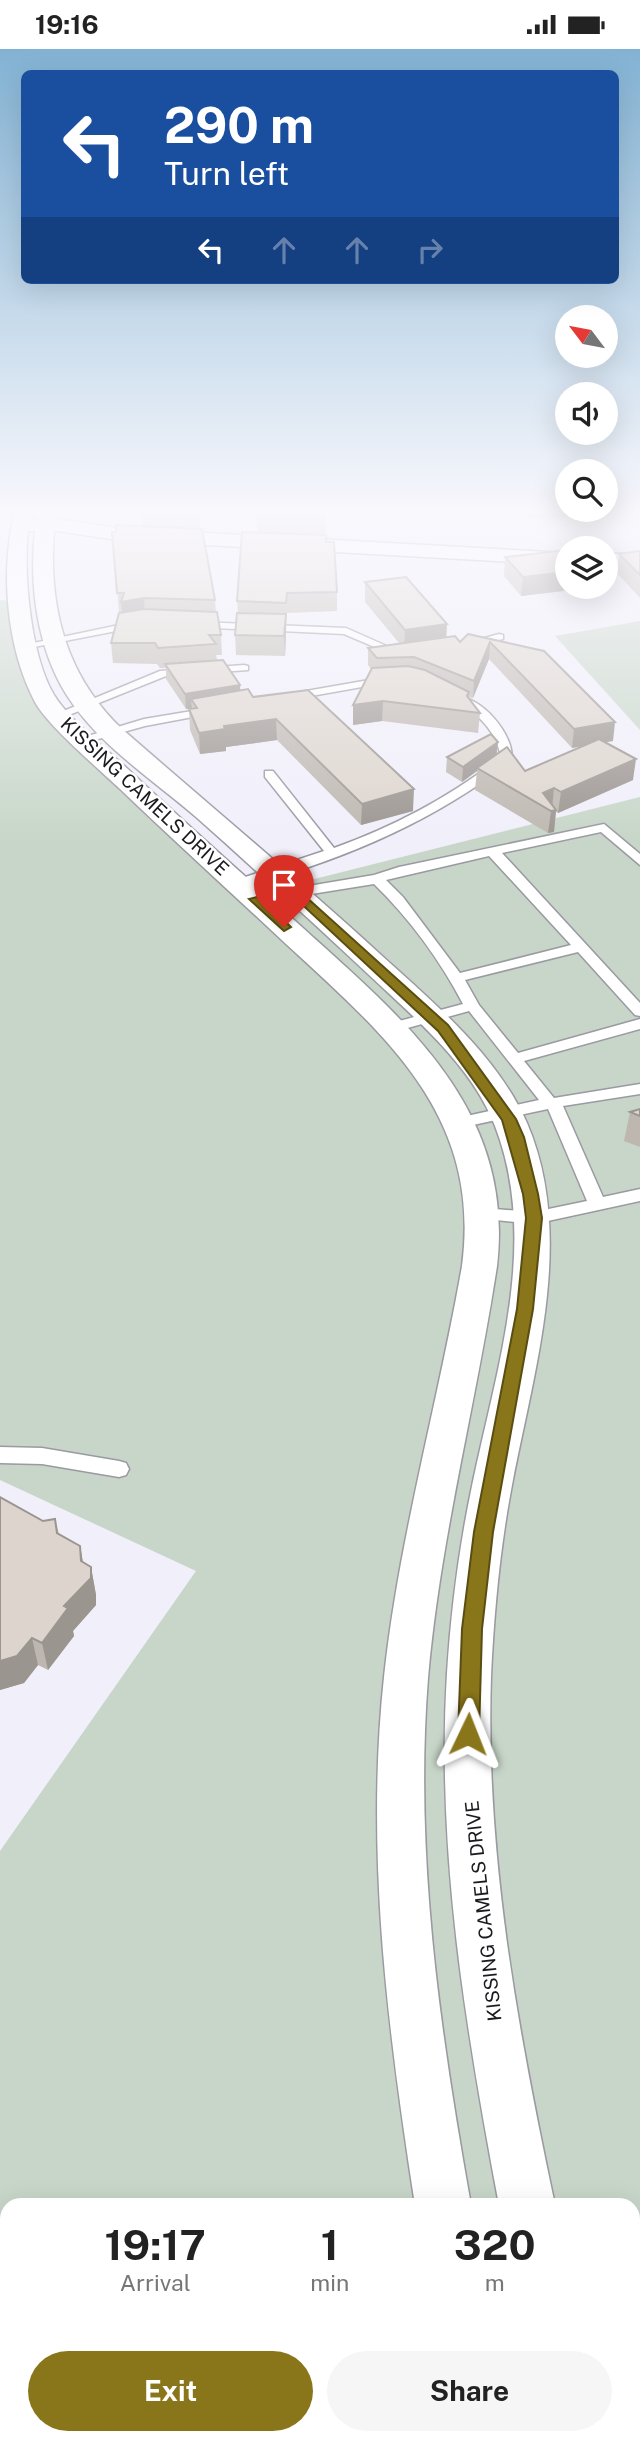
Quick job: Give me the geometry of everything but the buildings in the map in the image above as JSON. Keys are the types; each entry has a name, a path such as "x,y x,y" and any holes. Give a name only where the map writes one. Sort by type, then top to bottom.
{"street":[{"name":"KISSING CAMELS DRIVE","path":"35,623 43,643 42,692 86,723 256,885 393,1027 433,1078 459,1123 480,1187 483,1232 476,1285 417,1590 403,1721 401,1801 408,1970 421,2077 442,2198"},
{"name":"KISSING CAMELS DRIVE","path":"256,885 295,891 432,1018 505,1112 517,1137 534,1218 525,1309 484,1532 475,1601 468,1761 486,1973 526,2198"}],"lane":[{"path":"43,643 145,623"},
{"path":"184,625 346,631 399,656 410,654"},
{"path":"455,647 499,637"},
{"path":"86,723 164,673 244,669"},
{"path":"282,698 378,681 401,680"},
{"path":"256,885 424,815 481,781 507,758 506,748 485,716 468,703 446,694"},
{"path":"86,723 227,708"},
{"path":"269,774 331,852"},
{"path":"295,891 377,879 399,871 604,828 640,861"},
{"path":"492,851 640,1012"},
{"path":"377,879 398,900 457,978 471,1006 552,1103 597,1204"},
{"path":"457,978 581,947"},
{"path":"393,1027 471,1006"},
{"path":"515,1059 640,1024"},
{"path":"459,1123 552,1103 640,1089"},
{"path":"482,1214 534,1218 640,1195"},
{"path":"0,1455 42,1456 119,1469"}],"green space":[{"path":"0,623 17,623 36,698 243,897 640,797 640,2198 0,2198 0,1851 196,1571 0,1480"},
{"path":"640,623 640,730 555,636"}],"route":[{"path":"284,927 255,899 295,891 443,1028 509,1119 517,1137 530,1194 534,1218 532,1251 525,1309 484,1532 472,1629 468,1734"}]}
